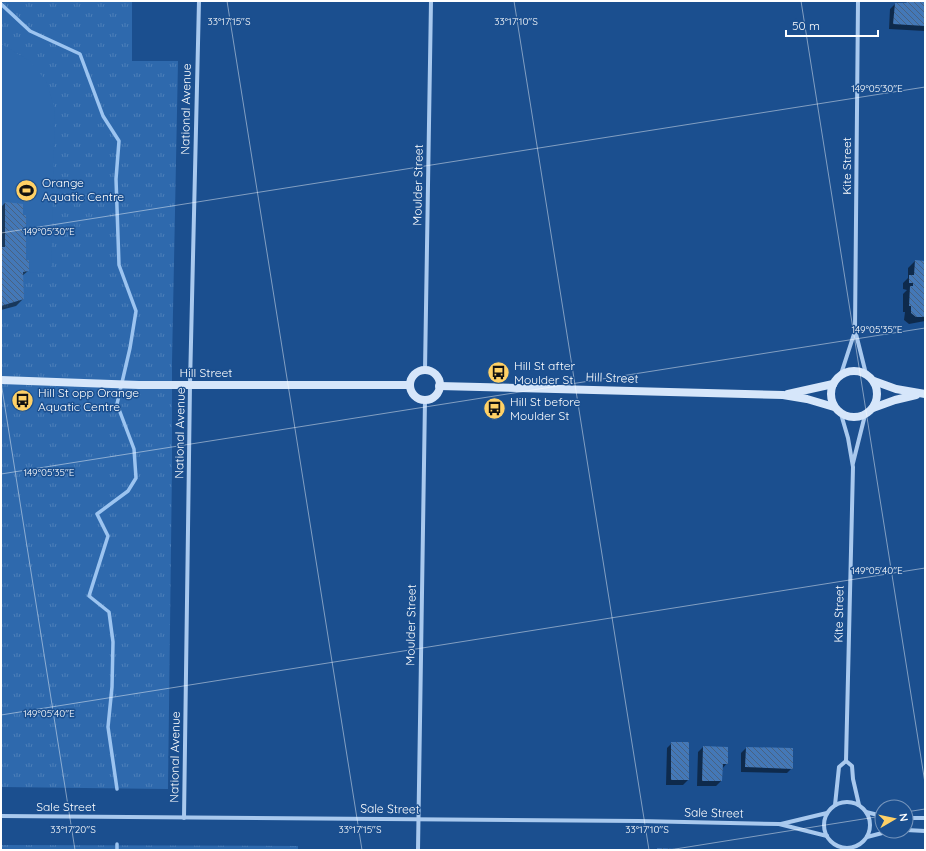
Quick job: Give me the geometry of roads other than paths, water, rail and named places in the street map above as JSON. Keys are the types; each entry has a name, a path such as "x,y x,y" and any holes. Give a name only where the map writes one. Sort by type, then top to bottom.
{"street":[{"name":"National Avenue","path":"184,818 190,385 199,1"},
{"name":"Moulder Street","path":"425,370 431,1"},
{"name":"Kite Street","path":"858,1 855,330 866,374"},
{"name":"Kite Street","path":"841,374 855,330"},
{"path":"425,370 430,371 437,377 439,386 436,394 425,400 416,397 413,394 410,385 413,376 420,371 425,370"},
{"path":"854,370 866,374 874,381 896,389 922,394 894,400 873,408 866,415 853,418 841,414 834,407 831,396 833,384 836,378 841,374 854,370"},
{"name":"Hill Street","path":"1,380 129,385 410,385"},
{"path":"873,408 877,395 874,381"},
{"name":"Hill Street","path":"783,395 833,384"},
{"name":"Hill Street","path":"439,386 783,395 807,399 834,407"},
{"name":"Moulder Street","path":"418,850 425,400"},
{"name":"Kite Street","path":"835,805 839,780 839,767 846,761 852,467 848,438 841,414"},
{"name":"Kite Street","path":"852,467 866,415"},
{"name":"Kite Street","path":"846,761 852,766 853,779 859,805"},
{"path":"836,850 825,829 827,813 835,805 847,802 859,805 866,812 870,824 867,837"},
{"path":"866,812 874,814"},
{"name":"Sale Street","path":"778,824 827,813"},
{"name":"Sale Street","path":"1,816 639,821 778,824 828,836"},
{"path":"914,818 925,818"},
{"path":"914,830 925,831"},
{"path":"834,844 846,848 859,844 867,837 874,835"},
{"path":"858,850 859,844"}],"waterway":[{"path":"1,4 30,31 80,54 103,116 119,141 116,179 119,265 136,311 130,348 117,404 134,449 136,478 128,491 97,514 108,536 89,596 109,612 113,642 112,687 108,727 117,789"},
{"path":"117,844 117,850"}],"place":[{"name":"Orange Aquatic Centre","path":"27,190"},
{"name":"Hill St after Moulder St","path":"498,373"},
{"name":"Hill St opp Orange Aquatic Centre","path":"22,400"},
{"name":"Hill St before Moulder St","path":"495,409"}]}
